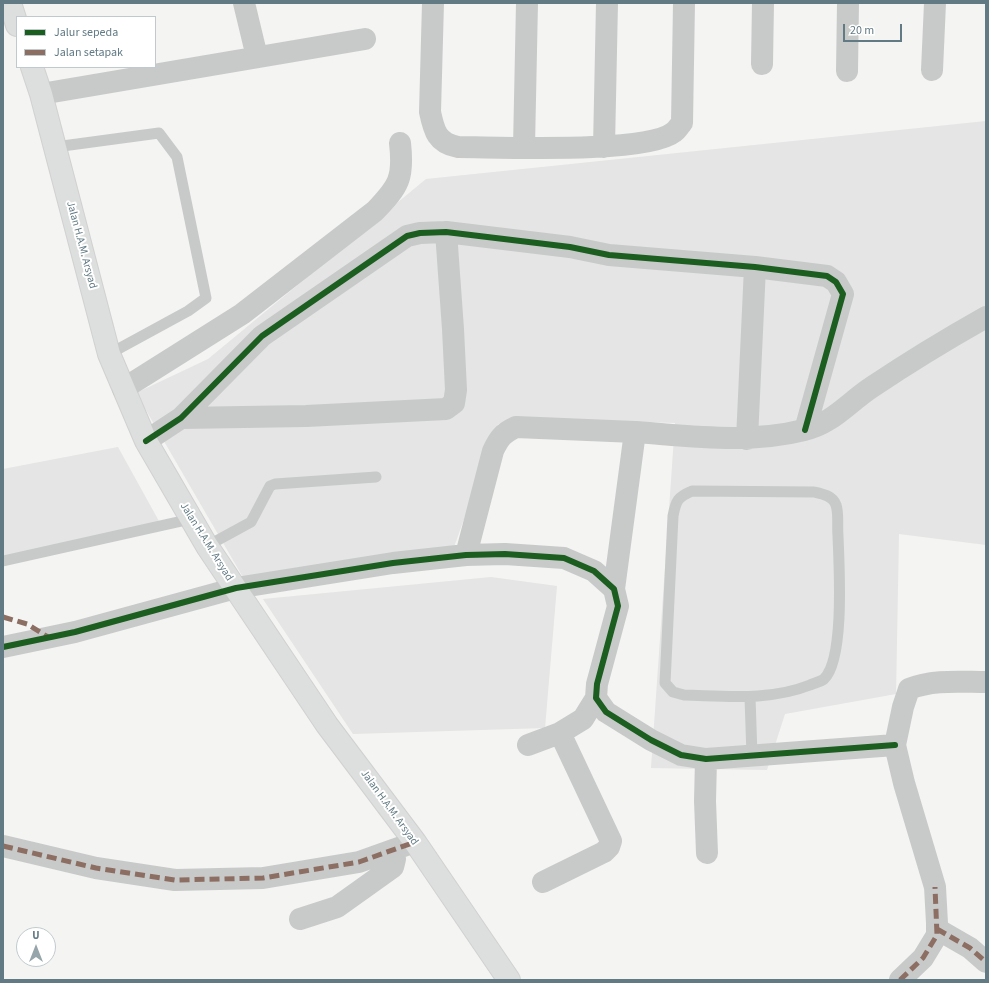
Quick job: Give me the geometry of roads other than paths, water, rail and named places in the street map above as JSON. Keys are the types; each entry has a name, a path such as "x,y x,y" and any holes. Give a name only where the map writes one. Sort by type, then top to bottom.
{"highway":[{"path":"10,3 16,22"},
{"name":"Jalan H.A.M. Arsyad","path":"32,68 42,94 109,354 146,442 207,546 327,725 415,842 509,980"}],"street":[{"path":"244,3 257,57"},
{"path":"433,3 430,112 438,137 448,145 458,147 604,147 661,138 674,132 682,123 684,3"},
{"path":"524,147 527,3"},
{"path":"604,147 607,3"},
{"path":"762,64 763,3"},
{"path":"847,71 848,3"},
{"path":"932,70 935,3"},
{"path":"42,94 365,39"},
{"path":"123,389 242,314 376,211 390,196 399,182 402,165 400,143"},
{"path":"181,418 306,416 446,409 454,403 456,383 446,232"},
{"path":"146,442 181,418 262,336 407,236 420,233 446,232 570,248 609,255 755,267 827,276 836,282 843,294 805,430"},
{"path":"747,439 755,267"},
{"path":"466,555 493,451 500,436 506,431 516,427 636,432 747,439 805,430 831,420 870,388 941,342 986,317"},
{"path":"528,745 560,733 583,719 596,698 597,684 618,606 614,589 636,432"},
{"path":"3,647 89,628 236,588 393,563 466,555 505,554 564,558 594,571 614,589"},
{"path":"900,980 923,958 937,935 935,887 904,783 895,745 903,707 909,689 931,682 986,682"},
{"path":"596,698 606,712 652,740 681,755 706,759 895,745"},
{"path":"543,882 604,852 609,847 611,841 560,733"},
{"path":"706,759 705,801 707,853"},
{"path":"3,846 96,868 175,880 263,878 359,862 394,851 415,842"},
{"path":"300,919 337,907 393,867 395,859 394,851"},
{"path":"937,929 970,948 986,962"}],"lane":[{"path":"55,147 159,133 177,156 206,298 188,311 109,354"},
{"path":"207,546 251,522 270,486 275,484 376,477"},
{"path":"692,491 814,492 828,496 836,505 840,578 838,623 831,670 823,680 794,692 750,697 684,695 673,692 665,683 675,504 680,496 692,491"},
{"path":"3,561 70,548 191,519"},
{"path":"750,697 752,756"}]}
